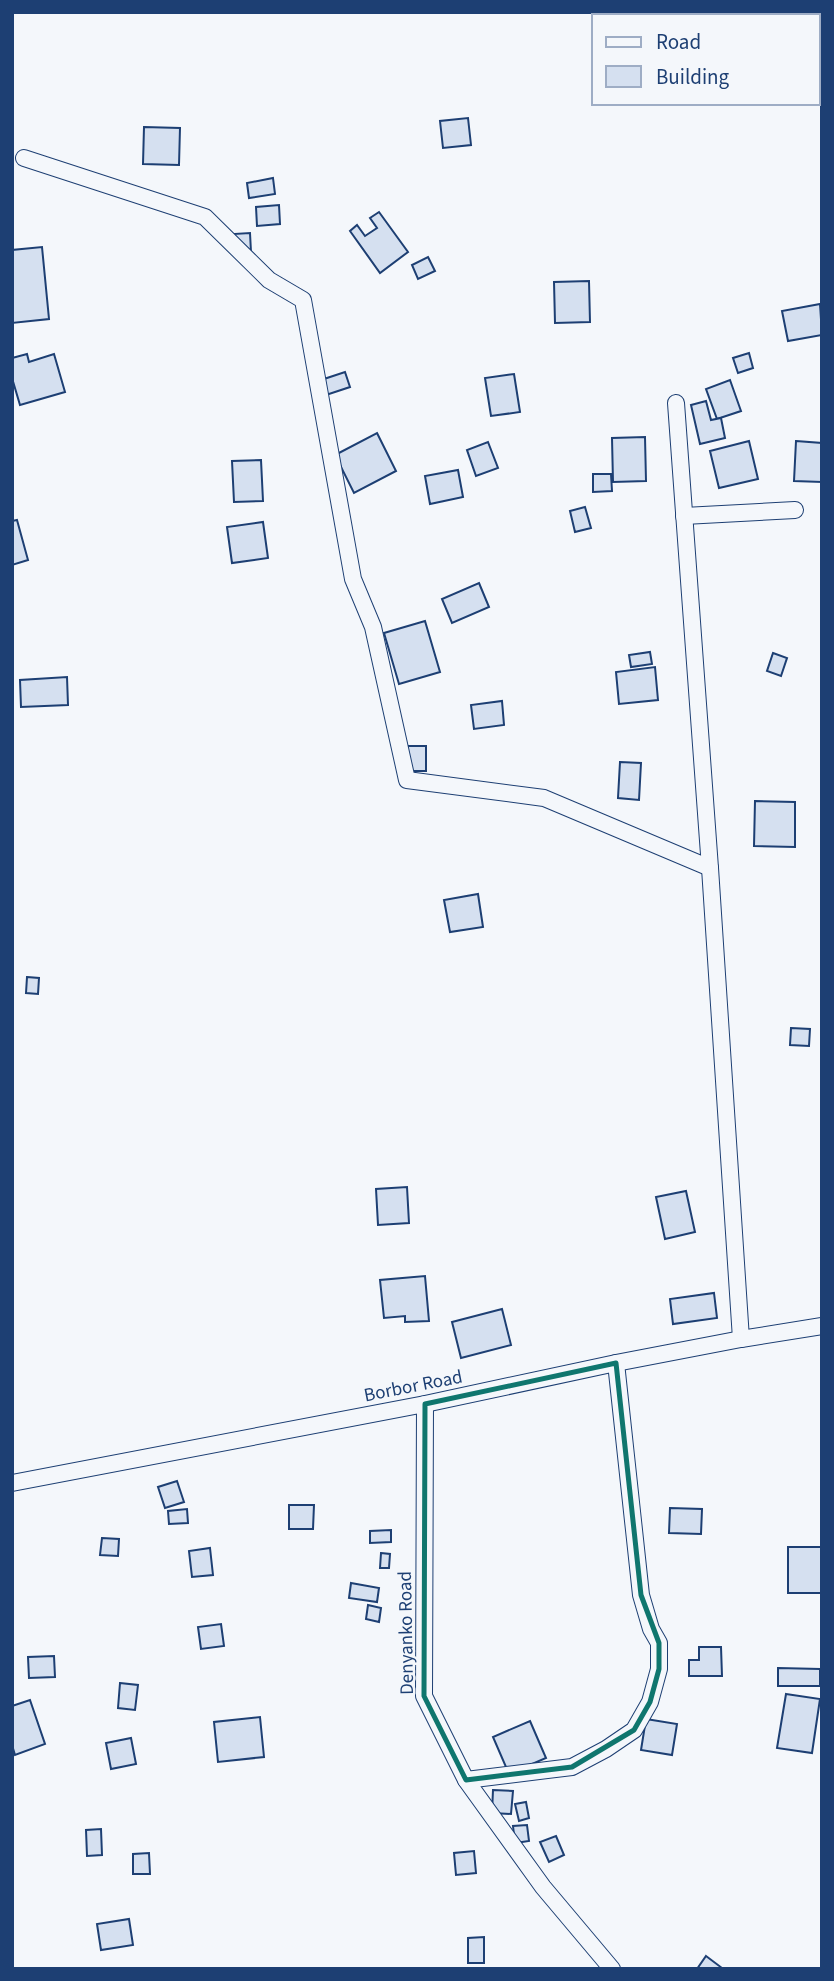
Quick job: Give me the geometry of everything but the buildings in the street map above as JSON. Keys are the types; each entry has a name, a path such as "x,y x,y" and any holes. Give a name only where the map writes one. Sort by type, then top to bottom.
{"street":[{"path":"24,158 205,218 269,281 303,300 354,579 373,627 407,780 544,798 710,868"},
{"path":"676,403 741,1339"},
{"path":"684,516 795,510"},
{"name":"Borbor Road","path":"12,1483 425,1404 616,1363 822,1326"},
{"path":"466,1780 572,1767 634,1730 650,1702 659,1669 659,1643 651,1629 641,1595 616,1363"},
{"name":"Denyanko Road","path":"425,1404 424,1696 466,1780 543,1887 612,1969"}],"highlighted area":[{"path":"616,1363 641,1595 659,1643 659,1669 650,1702 634,1730 572,1767 466,1780 424,1696 425,1404"}]}
